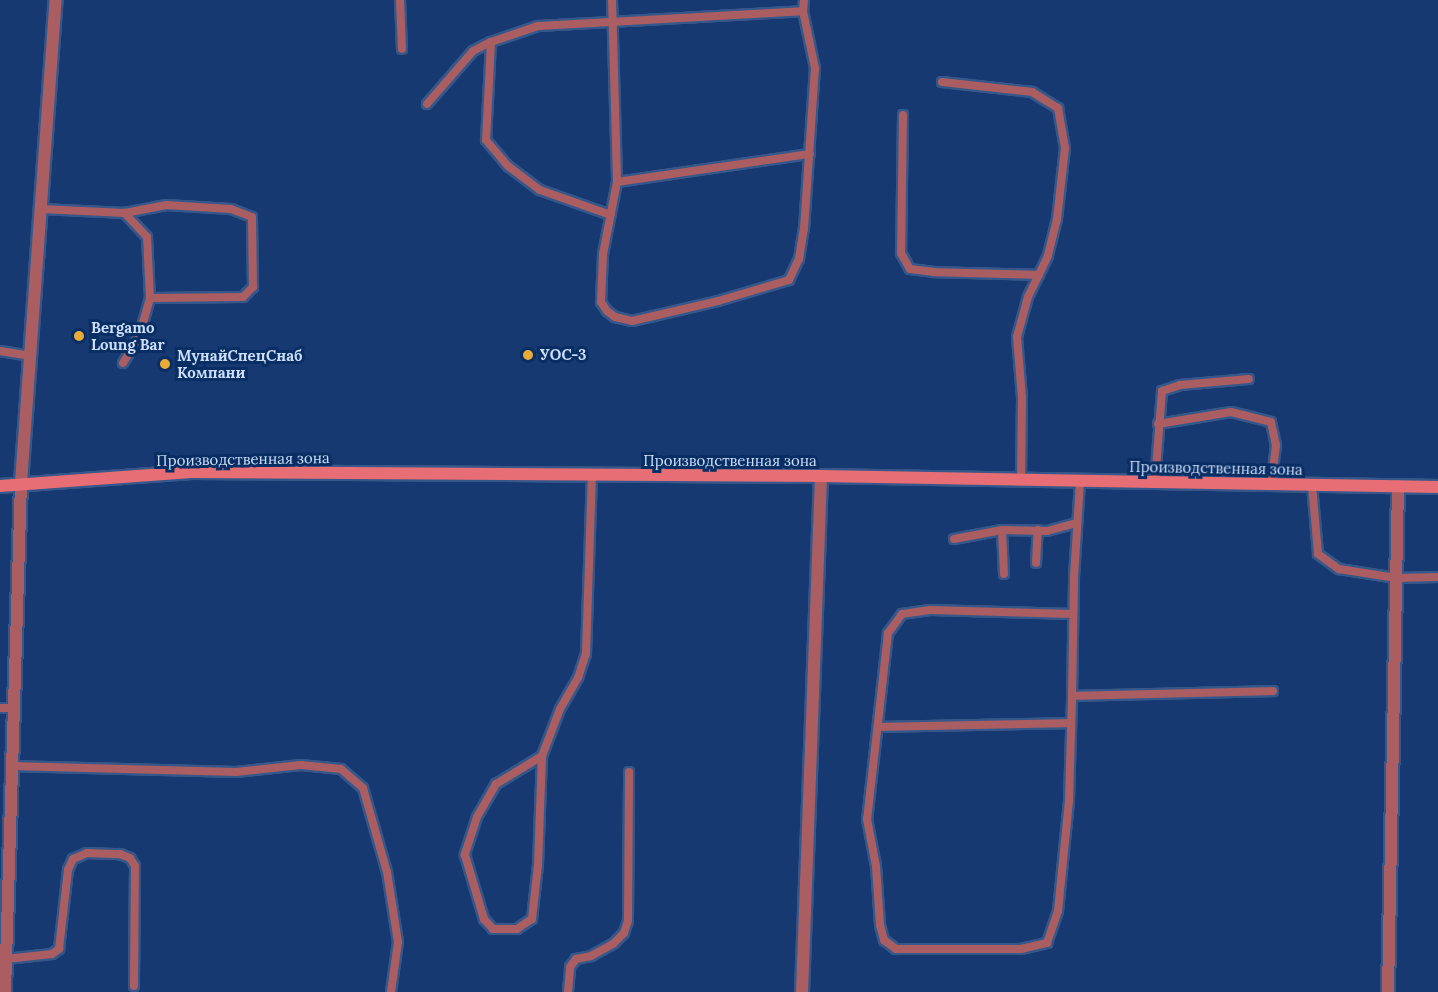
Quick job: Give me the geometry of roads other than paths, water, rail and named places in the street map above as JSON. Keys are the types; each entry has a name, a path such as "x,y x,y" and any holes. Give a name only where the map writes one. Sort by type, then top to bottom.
{"main road":[{"name":"Производственная зона","path":"0,486 191,472 821,476 1438,487"}],"street":[{"path":"5,992 11,766 6,708 56,0"},
{"path":"802,992 821,476"},
{"path":"1388,992 1398,486"}],"lane":[{"path":"400,0 402,49"},
{"path":"612,0 617,182 603,254 601,302 615,317 632,321 772,287 789,280 800,259 815,68 803,11 804,0"},
{"path":"427,104 473,51 491,42 538,26 803,11"},
{"path":"491,42 486,141 508,166 540,190 611,215"},
{"path":"942,82 1032,92 1058,108 1065,148 1057,219 1048,256 1028,297 1017,337 1022,398 1021,480"},
{"path":"903,115 902,253 910,268 933,272 1039,275"},
{"path":"617,182 810,154"},
{"path":"41,209 125,213 166,204 231,209 252,217 254,287 243,297 150,298"},
{"path":"123,363 139,337 150,298 147,237 125,213"},
{"path":"0,351 30,356"},
{"path":"1155,482 1162,391 1180,385 1249,379"},
{"path":"1158,424 1230,412 1271,422 1276,446 1271,484"},
{"path":"542,756 496,784 477,817 465,855 484,919 493,929 517,929 532,919 538,865 542,756 560,709 578,678 586,654 592,475"},
{"path":"1073,614 930,610 902,614 888,633 867,819 876,866 880,925 884,940 896,949 1009,949 1047,944 1058,911 1069,800 1073,614 1080,481"},
{"path":"1312,485 1318,554 1338,569 1396,578 1438,577"},
{"path":"954,539 1002,530 1047,531 1077,523"},
{"path":"1002,530 1004,574"},
{"path":"1036,563 1038,530"},
{"path":"1072,696 1273,691"},
{"path":"879,727 1071,723"},
{"path":"11,766 236,772 301,765 340,769 363,788 387,872 398,942 391,992"},
{"path":"568,992 570,967 576,959 591,956 614,943 624,933 628,921 629,772"},
{"path":"6,959 52,954 59,949 68,870 73,859 87,853 120,854 130,858 135,866 134,986"}],"place":[{"name":"Bergamo Loung Bar","path":"79,336"},
{"name":"УОС-3","path":"528,355"},
{"name":"МунайСпецСнаб Компани","path":"165,364"}]}
